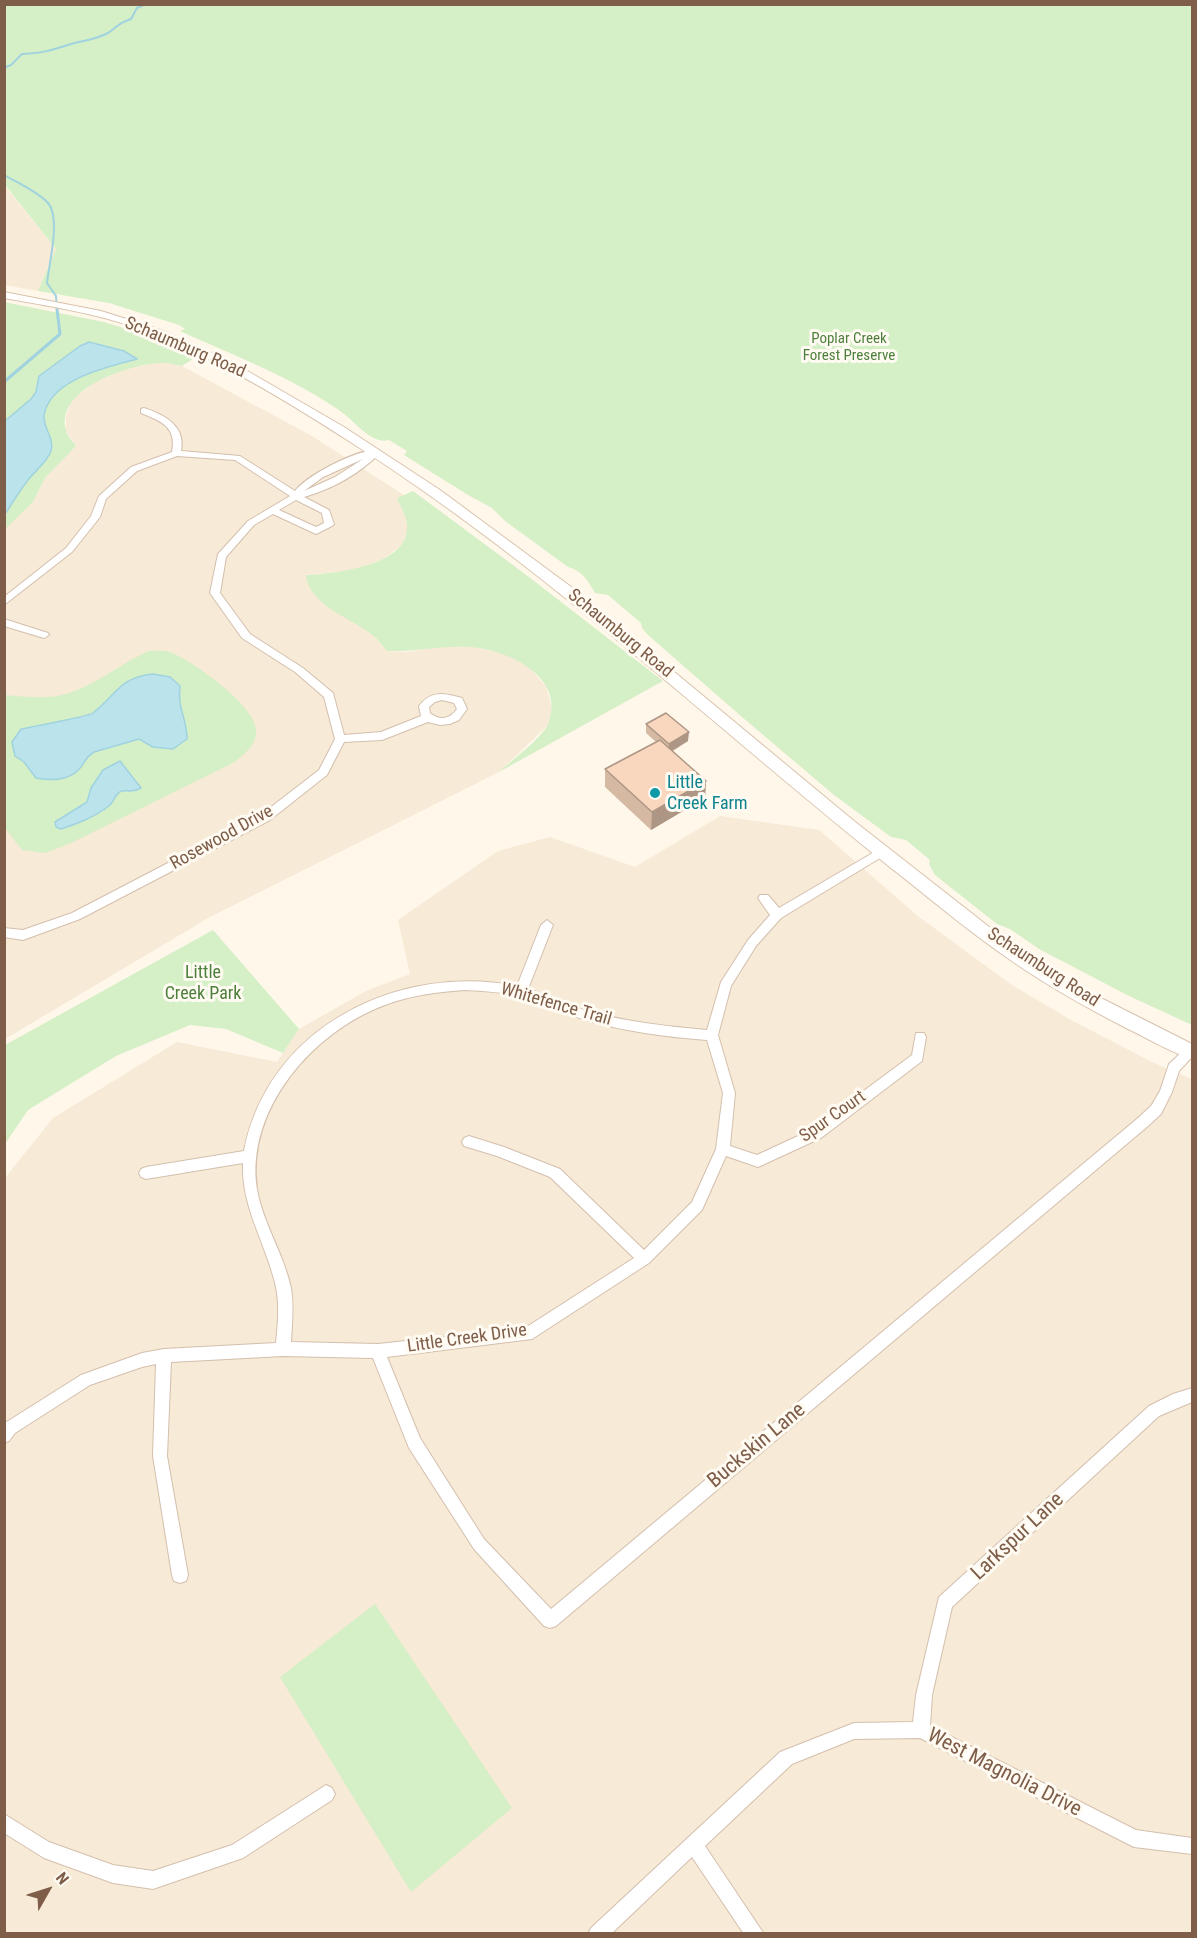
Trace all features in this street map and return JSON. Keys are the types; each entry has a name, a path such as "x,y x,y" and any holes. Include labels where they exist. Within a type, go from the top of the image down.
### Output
{"main road":[{"name":"Schaumburg Road","path":"4,295 97,312 155,331 230,364 376,452 456,505 534,564 881,852 1015,955 1120,1017 1192,1051"}],"street":[{"path":"144,411 161,417 173,427 179,442 176,453"},
{"path":"376,452 366,463 310,493 296,496 251,523 221,556 215,593 246,636 298,670 328,695 340,739 381,736 427,717"},
{"path":"4,602 69,550 95,517 102,498 134,469 176,453 237,458 296,496 326,512 329,524 316,531 274,511"},
{"path":"4,622 44,634"},
{"name":"Rosewood Drive","path":"4,932 23,935 76,916 266,817 323,772 340,739"},
{"path":"712,1035 725,985 752,943 777,915 881,852"},
{"path":"764,898 777,915"},
{"path":"521,992 547,925"},
{"name":"Whitefence Trail","path":"283,1349 285,1304 282,1281 252,1203 250,1156 255,1131 272,1090 311,1044 349,1016 388,999 444,987 467,985 521,992 615,1023 670,1032 712,1035"},
{"name":"Little Creek Drive","path":"6,1428 86,1380 122,1366 164,1356 283,1349 378,1352 527,1334 644,1259 697,1206 723,1149 729,1093 712,1035"},
{"name":"Spur Court","path":"723,1149 758,1161 816,1134 918,1056 920,1037"},
{"name":"Buckskin Lane","path":"378,1352 414,1443 479,1544 550,1620 1143,1122 1156,1110 1166,1092 1173,1068 1192,1051"},
{"path":"469,1142 555,1173 644,1259"},
{"path":"146,1173 250,1156"},
{"path":"164,1356 160,1456 180,1575"},
{"name":"Larkspur Lane","path":"921,1730 924,1695 945,1603 1154,1411 1192,1395"},
{"name":"West Magnolia Drive","path":"597,1934 786,1758 854,1731 921,1730 1134,1838 1192,1846"},
{"path":"4,1822 44,1849 113,1874 153,1880 237,1852 326,1794"},
{"path":"693,1844 755,1934"}],"shaded area":[{"path":"4,185 56,249 38,291 5,285"},
{"path":"160,362 182,366 312,436 404,495 397,498 406,517 408,531 401,546 383,559 356,570 307,575 318,599 373,635 387,651 406,652 442,646 473,647 507,654 530,668 546,687 552,709 547,726 499,772 210,917 5,1039 4,529 33,502 45,478 76,446 66,431 66,417 71,400 95,382 126,369"},
{"path":"720,816 819,830 919,917 1012,985 1071,1020 1152,1062 1192,1079 1192,1933 5,1934 5,1178 53,1118 177,1042 277,1062 299,1029 366,991 410,974 398,920 498,851 550,837 635,867"}],"green space":[{"name":"Poplar Creek Forest Preserve","path":"4,5 1192,5 1192,1025 1129,996 1039,949 1010,929 997,924 935,875 929,864 930,860 906,840 891,837 834,795 648,635 641,623 608,595 595,593 581,573 568,567 505,521 492,508 404,455 407,451 389,440 383,441 370,436 343,413 305,389 180,331 185,329 179,325 109,303 38,291 56,249 5,185"},
{"path":"4,302 104,322 153,337 196,357 182,366 162,363 113,374 82,391 66,415 66,430 76,446 45,478 33,502 5,529"},
{"path":"413,491 663,681 499,772 533,743 548,724 552,707 549,692 530,669 500,653 469,647 387,651 373,636 322,602 309,585 306,575 350,570 382,560 395,552 403,542 407,529 397,498"},
{"path":"149,651 166,651 182,658 207,674 234,696 245,708 256,729 253,744 235,762 69,844 45,853 22,850 5,828 4,695 47,697 61,695 87,686"},
{"name":"Little Creek Park","path":"213,930 299,1029 283,1053 226,1029 190,1025 116,1056 28,1110 5,1144 5,1045"},
{"path":"375,1604 512,1808 411,1892 280,1677"}],"water":[{"path":"89,342 124,351 137,359 82,377 68,384 48,403 44,416 51,451 5,514 5,421 31,399 36,392 39,376"},
{"path":"153,674 170,677 180,686 179,694 187,739 173,749 153,747 139,739 94,752 77,772 54,780 36,778 24,762 15,756 12,742 21,729 93,713 126,683"},
{"path":"120,761 141,788 120,792 110,805 87,819 61,829 56,827 55,822 87,802 91,788 103,770"}],"building":[{"path":"666,713 689,732 669,744 646,724"},
{"path":"660,740 706,781 652,812 605,769"}],"waterway":[{"path":"4,68 11,65 22,54 45,51 103,36 122,22 131,19 137,8 146,4"},
{"path":"4,175 38,195 48,203 52,210 54,230 47,283 56,296 57,310"},
{"path":"4,382 60,334 57,309"}],"place":[{"name":"Little Creek Farm","path":"655,793"}]}
